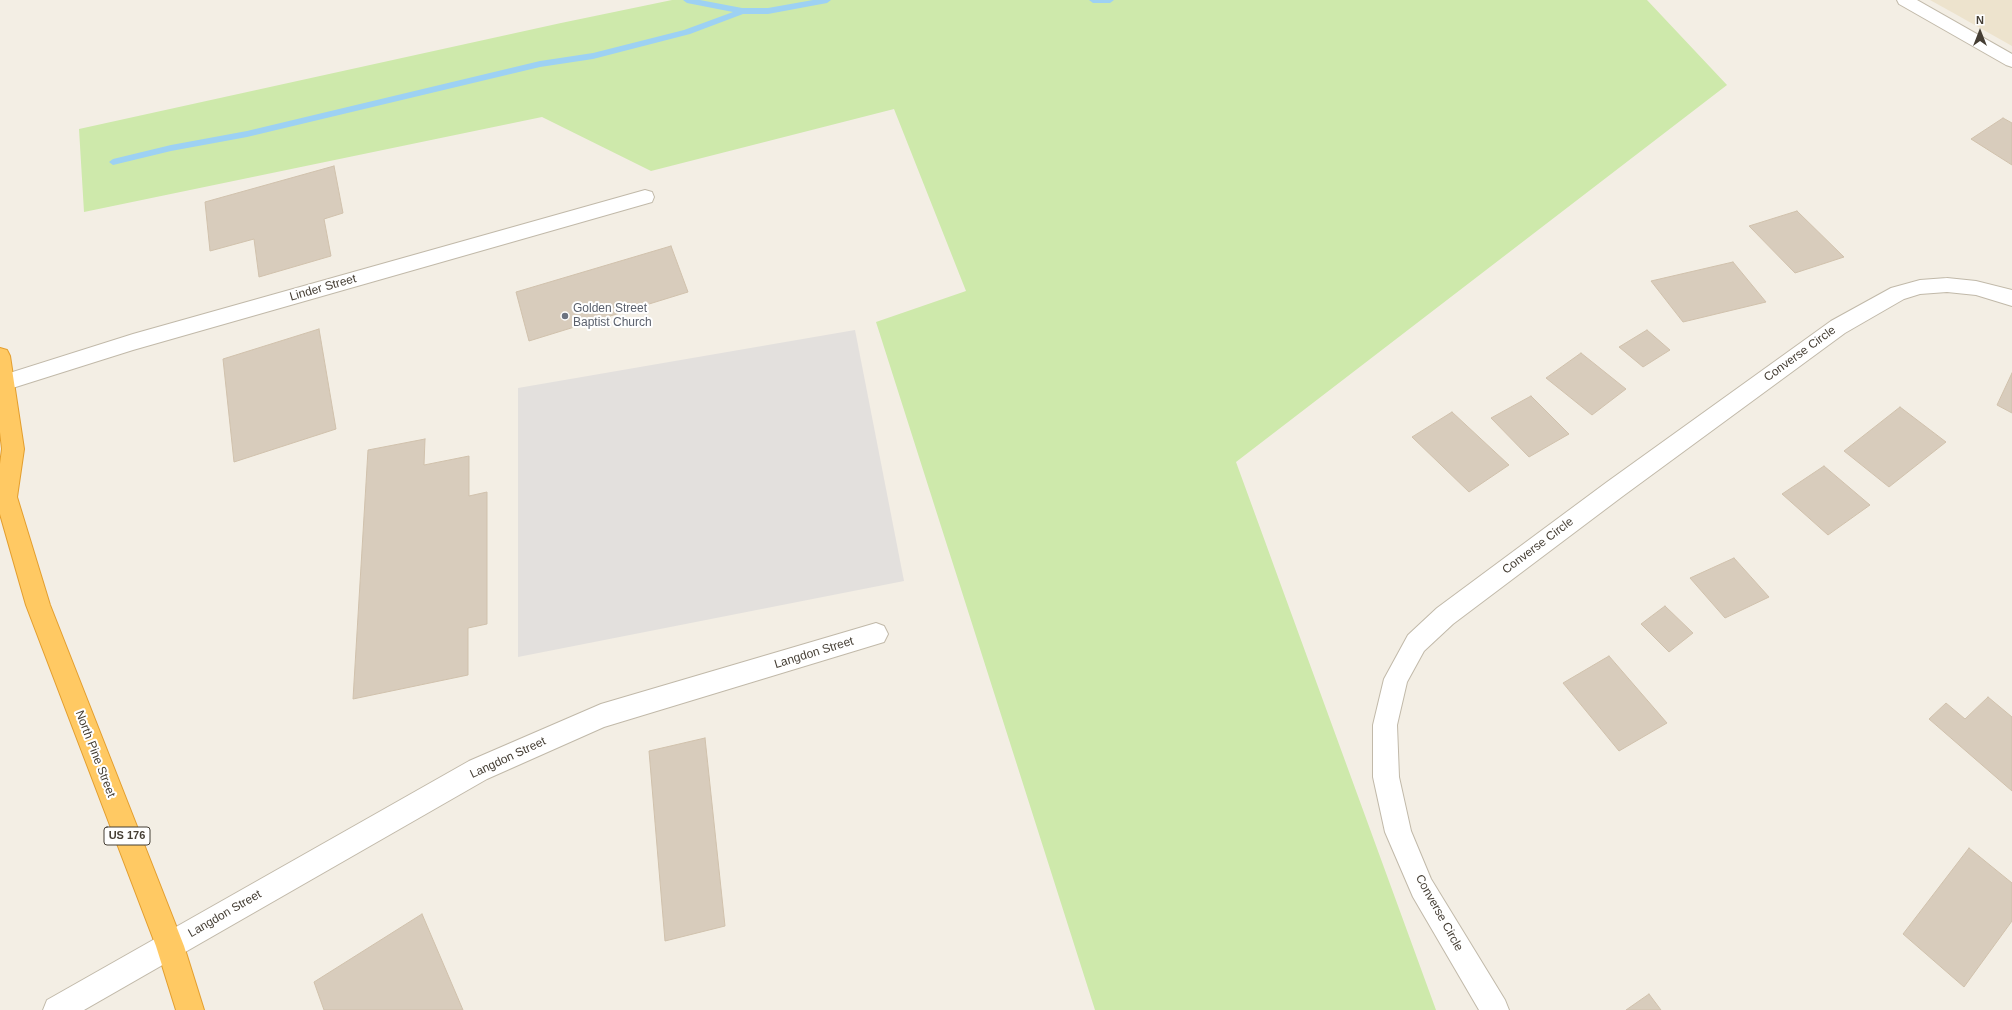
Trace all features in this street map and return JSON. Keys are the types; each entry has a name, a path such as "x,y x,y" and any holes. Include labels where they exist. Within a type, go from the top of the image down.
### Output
{"highway":[{"name":"North Pine Street","path":"0,356 2,383 13,449 3,492 38,605 170,946 190,1010"}],"street":[{"path":"1905,0 2012,61"},
{"name":"Linder Street","path":"2,383 133,342 645,197"},
{"name":"Converse Circle","path":"1495,1010 1422,888 1398,832 1386,777 1385,725 1396,679 1416,643 1445,616 1838,327 1898,292 1920,287 1948,285 1976,288 2012,298"},
{"name":"Langdon Street","path":"57,1010 478,770 601,716 876,634"}],"shaded area":[{"path":"1930,0 2012,0 2012,46 1957,15"},
{"path":"855,330 904,581 518,657 518,388"}],"green space":[{"path":"672,0 1647,0 1727,85 1236,462 1436,1010 1095,1010 876,322 966,291 894,109 651,171 542,117 84,212 79,129"}],"building":[{"path":"2003,118 2012,123 2012,165 1971,139"},
{"path":"334,166 343,213 324,219 331,256 259,277 254,239 210,251 205,202"},
{"path":"1797,211 1844,257 1795,273 1749,226"},
{"name":"Golden Street Baptist Church","path":"671,246 688,292 529,341 516,292"},
{"path":"1733,262 1766,302 1683,322 1651,281"},
{"path":"319,329 336,429 234,462 223,359"},
{"path":"1647,330 1670,350 1643,367 1619,347"},
{"path":"1581,353 1626,389 1592,415 1546,378"},
{"path":"2012,373 2012,413 1997,405"},
{"path":"1531,396 1569,434 1529,457 1491,418"},
{"path":"1900,407 1946,442 1889,487 1844,451"},
{"path":"1452,412 1509,465 1469,492 1412,437"},
{"path":"425,439 424,465 469,456 469,496 487,492 487,624 468,628 468,675 353,699 368,450"},
{"path":"1824,466 1870,505 1828,535 1782,494"},
{"path":"1734,558 1769,597 1725,618 1690,578"},
{"path":"1665,606 1693,633 1669,652 1641,624"},
{"path":"1609,656 1667,723 1619,751 1563,683"},
{"path":"1988,697 2012,717 2012,791 1929,719 1946,703 1965,719"},
{"path":"705,738 725,926 665,941 649,751"},
{"path":"1969,848 2012,883 2012,921 1964,987 1903,934"},
{"path":"422,914 463,1010 324,1010 314,982"},
{"path":"1649,994 1661,1010 1626,1010"}],"waterway":[{"path":"687,0 742,11"},
{"path":"742,11 768,11 827,0"},
{"path":"1093,0 1110,0"},
{"path":"113,162 171,148 247,134 540,64 593,56 687,32 742,11"}],"place":[{"name":"Golden Street Baptist Church","path":"565,316"}]}
